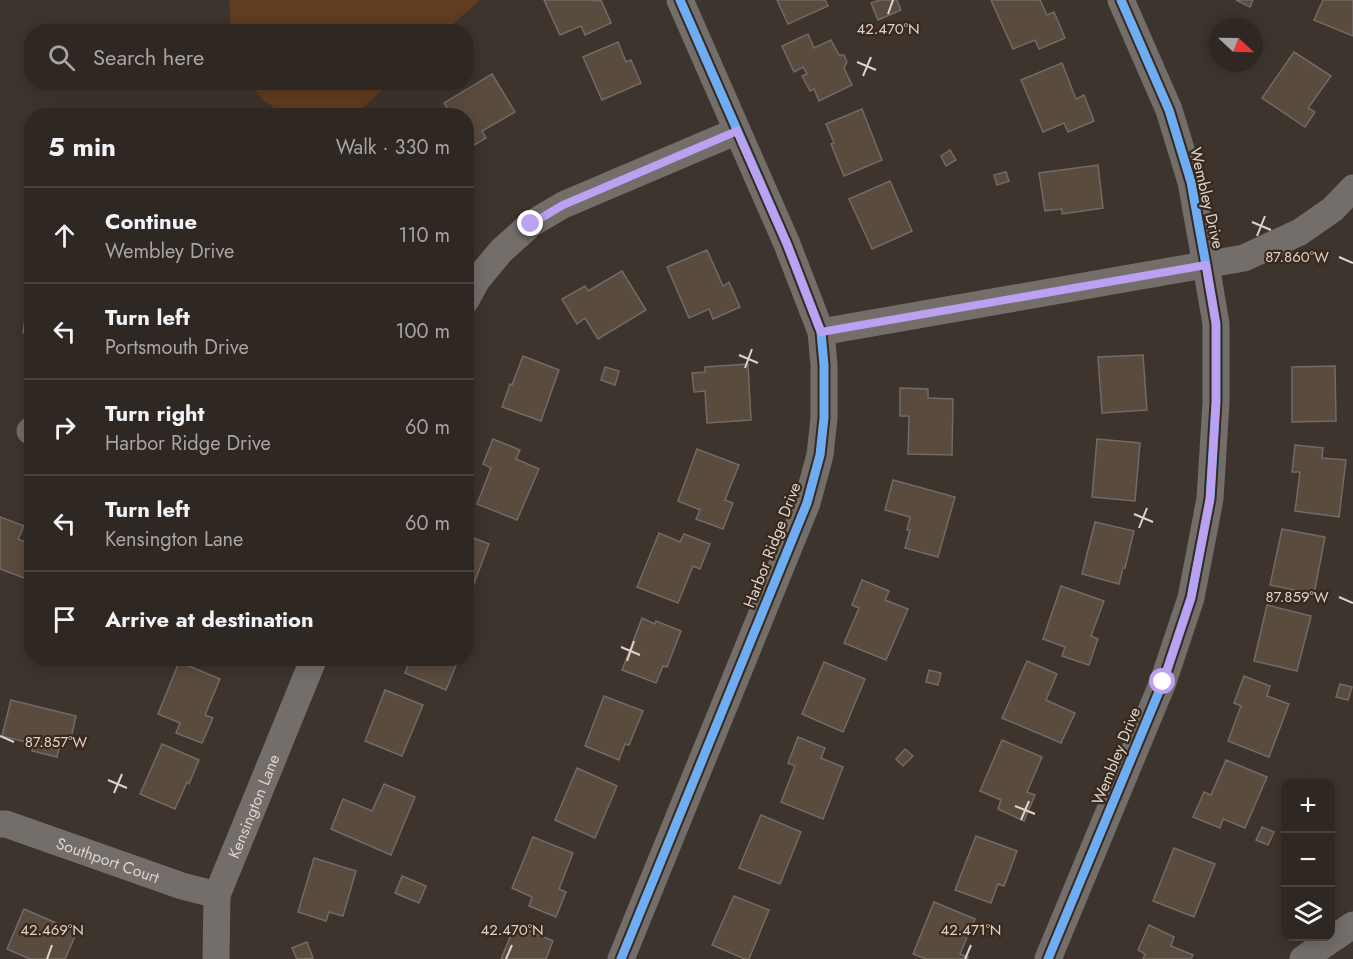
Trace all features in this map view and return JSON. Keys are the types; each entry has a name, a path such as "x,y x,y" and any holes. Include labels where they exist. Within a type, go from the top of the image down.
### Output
{"street":[{"name":"Harbor Ridge Drive","path":"621,959 807,503 819,454 824,418 824,365 821,332 787,244 680,0"},
{"name":"Wembley Drive","path":"1048,959 1163,682 1191,598 1210,499 1216,402 1216,324 1206,265 1191,182 1168,110 1121,0"},
{"path":"474,285 501,251 531,224 563,205 737,131"},
{"path":"821,332 1244,258 1300,232 1333,209 1353,188"},
{"name":"Kensington Lane","path":"216,959 217,895 312,666"},
{"name":"Southport Court","path":"0,824 6,824 182,886 217,895"},
{"path":"1303,959 1353,925"}],"shaded area":[{"path":"229,0 480,0 453,24 230,24"},
{"path":"255,90 382,90 363,108 275,108 261,98"}],"building":[{"path":"544,0 601,0 611,23 585,35 581,26 560,35"},
{"path":"777,0 825,0 828,6 788,24"},
{"path":"880,0 897,0 901,10 878,20 871,3"},
{"path":"991,0 1040,0 1047,15 1054,12 1065,38 1039,49 1035,40 1013,49"},
{"path":"1236,0 1253,0 1250,7"},
{"path":"1323,0 1353,0 1353,36 1314,20"},
{"path":"808,34 814,48 831,40 839,55 844,55 847,62 844,68 852,85 819,101 814,89 810,91 802,76 807,74 803,67 794,72 782,46"},
{"path":"618,42 626,62 631,60 641,83 602,100 583,57"},
{"path":"1294,52 1331,76 1308,108 1315,112 1305,127 1262,98"},
{"path":"1062,63 1076,99 1084,95 1094,121 1068,132 1064,123 1043,132 1021,80"},
{"path":"492,74 515,112 482,131 486,138 474,145 474,108 447,108 444,103 466,90 474,90 474,85"},
{"path":"862,109 882,160 844,176 831,144 834,143 826,124"},
{"path":"950,150 956,160 946,166 941,156"},
{"path":"1098,165 1103,208 1062,214 1062,209 1045,211 1039,173"},
{"path":"1006,172 1009,181 997,185 994,175"},
{"path":"890,181 912,231 872,249 849,199"},
{"path":"707,250 723,286 729,282 740,307 713,319 709,309 689,318 667,267"},
{"path":"622,271 646,310 598,339 585,318 577,324 562,299 585,286 588,291"},
{"path":"1143,355 1147,410 1102,413 1098,357"},
{"path":"523,356 559,370 541,421 502,407"},
{"path":"748,364 751,420 707,423 705,391 694,392 692,373 705,372 705,367"},
{"path":"1335,366 1336,421 1292,422 1292,367"},
{"path":"605,367 619,371 615,385 601,380"},
{"path":"900,388 928,389 928,398 953,399 952,455 908,454 909,416 900,416"},
{"path":"493,439 520,450 516,459 539,469 517,520 477,504 491,468 483,464"},
{"path":"1097,439 1140,443 1135,501 1092,497"},
{"path":"1295,445 1323,448 1322,458 1346,460 1339,517 1295,511 1300,472 1292,472"},
{"path":"697,449 739,465 725,500 733,503 723,529 696,519 700,510 678,501"},
{"path":"893,480 955,497 938,557 905,548 910,530 907,530 910,517 885,510"},
{"path":"0,517 24,526 18,539 24,542 24,578 0,569"},
{"path":"1095,522 1134,531 1119,584 1082,574"},
{"path":"1282,529 1325,537 1314,594 1270,585"},
{"path":"659,533 680,542 684,534 710,544 700,569 693,566 678,603 637,587"},
{"path":"474,538 489,544 474,583"},
{"path":"862,580 889,591 885,600 908,609 886,660 844,643 859,608 852,605"},
{"path":"1061,586 1104,601 1091,636 1098,639 1089,665 1062,656 1065,647 1043,639"},
{"path":"1267,605 1311,616 1297,671 1254,661"},
{"path":"642,618 681,631 667,667 663,666 656,683 622,670"},
{"path":"1027,661 1057,674 1046,700 1075,713 1061,743 1002,718"},
{"path":"824,662 865,679 843,732 802,714"},
{"path":"177,666 189,666 220,679 205,715 213,718 202,743 176,733 180,723 158,714"},
{"path":"408,666 456,666 446,690 405,673"},
{"path":"929,670 941,673 938,685 926,682"},
{"path":"1244,676 1270,686 1267,696 1289,704 1269,757 1228,741 1241,706 1234,703"},
{"path":"1340,684 1352,687 1348,700 1336,697"},
{"path":"385,690 423,705 402,756 365,741"},
{"path":"604,696 643,711 629,745 625,744 619,760 585,746"},
{"path":"11,700 76,716 71,738 62,736 57,757 32,751 34,744 2,736"},
{"path":"798,737 825,748 821,758 843,767 823,819 781,802 795,766 788,763"},
{"path":"1002,740 1042,757 1027,792 1035,795 1024,821 998,809 1001,800 980,791"},
{"path":"162,744 199,760 175,809 140,794"},
{"path":"905,749 913,756 903,766 896,759"},
{"path":"1226,760 1267,777 1245,828 1223,819 1220,828 1193,817 1204,792 1211,795"},
{"path":"577,768 617,786 595,838 555,820"},
{"path":"384,784 415,797 391,855 331,829 343,799 372,811"},
{"path":"761,815 801,832 780,884 739,868"},
{"path":"1262,827 1274,832 1268,845 1256,840"},
{"path":"976,836 1017,851 1004,886 998,884 991,903 955,890"},
{"path":"533,837 573,853 559,889 566,892 556,917 529,906 532,897 512,888"},
{"path":"1174,848 1215,864 1194,917 1153,901"},
{"path":"314,858 356,871 343,916 329,912 326,921 298,912"},
{"path":"402,876 426,886 419,903 395,893"},
{"path":"734,896 769,910 749,959 712,945"},
{"path":"934,902 975,919 960,954 968,957 967,959 926,959 913,954"},
{"path":"24,909 77,932 65,959 30,959 7,949"},
{"path":"515,925 553,941 546,959 501,959"},
{"path":"1149,925 1174,937 1171,946 1193,955 1191,959 1143,959 1145,954 1138,950"},
{"path":"307,942 313,958 297,959 292,948"}],"cycle path":[{"path":"621,959 807,503 820,455 824,418 824,365 821,332 787,244 680,0"},
{"path":"1048,959 1163,682 1191,598 1210,499 1216,402 1216,324 1206,265 1191,182 1169,110 1121,0"}],"route":[{"path":"531,224 563,205 737,131 787,244 821,332 1206,265 1216,324 1216,402 1210,499 1191,598 1163,682"}]}
